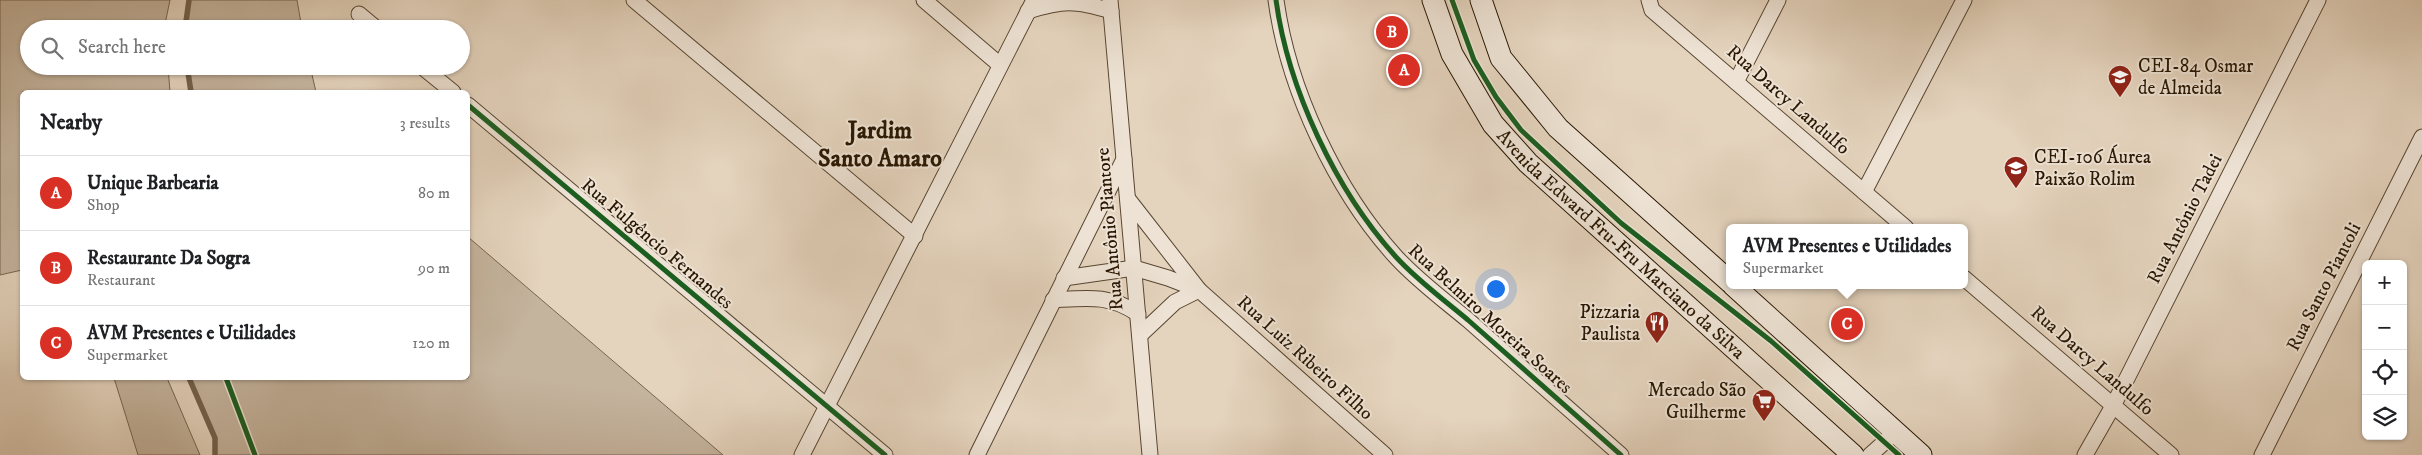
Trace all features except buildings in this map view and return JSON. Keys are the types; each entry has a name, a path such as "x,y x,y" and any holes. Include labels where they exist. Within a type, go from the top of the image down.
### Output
{"main road":[{"name":"Avenida Edward Fru-Fru Marciano da Silva","path":"1433,0 1452,54 1493,124 1528,164 1853,455"},
{"path":"1481,0 1501,58 1558,128 1726,278"},
{"path":"1737,289 1897,431 1921,455"}],"street":[{"path":"634,0 915,236"},
{"path":"924,0 1000,65"},
{"path":"802,455 1031,5 1054,0 1084,0 1111,5"},
{"name":"Rua Belmiro Moreira Soares","path":"1276,0 1280,29 1298,93 1324,149 1358,207 1397,258 1622,455"},
{"name":"Rua Darcy Landulfo","path":"1649,0 1652,10 1901,224"},
{"path":"1736,82 1778,0"},
{"path":"1864,192 1964,0"},
{"name":"Rua Antônio Tadei","path":"2085,455 2114,406 2318,0"},
{"name":"Rua Antônio Piantore","path":"1111,5 1150,455"},
{"path":"359,14 366,20"},
{"path":"432,75 451,90"},
{"name":"Rua Fulgêncio Fernandes","path":"470,107 885,455"},
{"name":"Rua Santo Piantoli","path":"2262,455 2422,137"},
{"path":"977,455 1124,159"},
{"name":"Rua Luiz Ribeiro Filho","path":"1128,198 1199,290 1385,455"},
{"path":"1064,278 1134,268"},
{"name":"Rua Luiz Ribeiro Filho","path":"1134,268 1199,290"},
{"name":"Rua Darcy Landulfo","path":"1968,281 2171,455"},
{"path":"1140,335 1175,302 1199,290"},
{"path":"1053,300 1096,297 1123,304 1138,314"},
{"path":"1870,455 1897,431"}],"shaded area":[{"path":"0,0 170,0 166,20 20,20 20,75 169,75 170,90 20,90 20,270 0,275"},
{"path":"189,0 297,0 300,20 186,20"},
{"path":"188,75 312,75 316,90 191,90"},
{"path":"470,239 723,455 215,455 215,438 188,380 470,380"},
{"path":"115,380 168,380 200,455 138,455"}],"waterway":[{"path":"186,20 189,0"},
{"path":"188,75 191,90"},
{"path":"190,380 215,438 215,455"}],"cycle path":[{"path":"1276,0 1282,34 1303,103 1335,170 1374,231 1413,274 1621,455"},
{"path":"1452,0 1474,60 1496,97 1521,130 1621,223 1771,341 1899,455"},
{"path":"470,107 885,455"},
{"path":"227,380 255,455"}],"place":[{"name":"Restaurante Da Sogra","path":"1392,32"},
{"name":"Unique Barbearia","path":"1404,70"},
{"name":"CEI-84 Osmar de Almeida","path":"2120,98"},
{"name":"CEI-106 Áurea Paixão Rolim","path":"2016,189"},
{"name":"AVM Presentes e Utilidades","path":"1847,324"},
{"name":"Pizzaria Paulista","path":"1657,344"},
{"name":"Mercado São Guilherme","path":"1764,422"}],"district":[{"name":"Jardim Santo Amaro","path":"880,145"}]}
